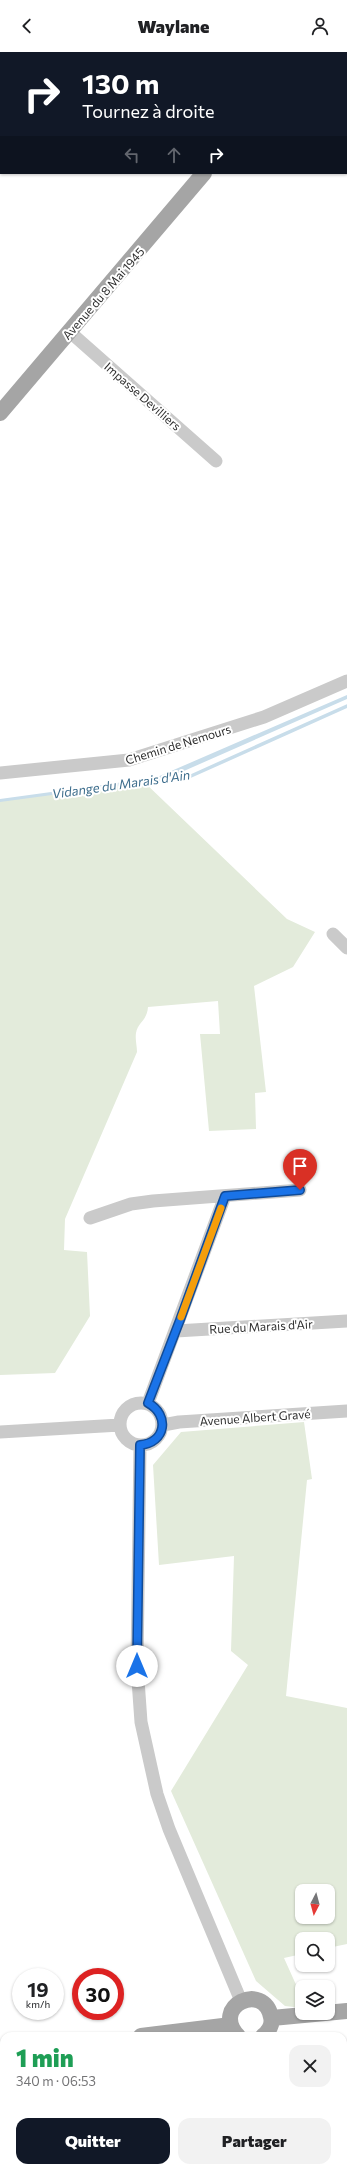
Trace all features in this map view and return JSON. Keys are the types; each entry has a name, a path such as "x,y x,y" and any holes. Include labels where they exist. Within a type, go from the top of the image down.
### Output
{"main road":[{"name":"Avenue du 8 Mai 1945","path":"0,413 203,174"},
{"path":"215,2032 234,2031 232,2011 241,2001 249,1999 257,2000 264,2004 269,2010 272,2018 270,2027 266,2032"},
{"path":"272,2018 347,2011"}],"street":[{"name":"Impasse Devilliers","path":"70,332 216,460"},
{"name":"Chemin de Nemours","path":"0,773 128,760 264,717 347,681"},
{"path":"333,934 347,948"},
{"path":"90,1218 131,1204 153,1201 300,1190"},
{"path":"148,1403 225,1196"},
{"name":"Rue du Marais d'Air","path":"176,1331 347,1321"},
{"path":"148,1403 159,1412 162,1425 158,1437 146,1444 140,1445 128,1441 121,1431 121,1418 128,1407 134,1404 148,1403"},
{"name":"Avenue Albert Gravé","path":"162,1425 179,1422 347,1411"},
{"path":"0,1432 120,1425"},
{"path":"140,1445 137,1666 141,1722 157,1794 241,2001"}],"green space":[{"path":"143,781 287,919 315,932 293,967 254,986 266,1092 255,1093 256,1129 209,1131 200,1034 220,1034 218,1001 148,1007 146,1015 136,1033 137,1052 65,1219 64,1250 87,1252 90,1316 55,1373 0,1375 0,800"},
{"path":"304,1422 312,1479 307,1480 286,1696 347,1708 347,1944 335,1947 335,1932 295,1932 295,1956 284,1958 295,1982 295,2007 285,2006 256,1981 171,1791 248,1665 231,1651 234,1556 159,1565 153,1465 181,1432"}],"water":[{"path":"347,695 347,699 159,782 155,778"},
{"path":"146,779 149,782 0,802 0,799"}],"waterway":[{"name":"Vidange du Marais d'Ain","path":"144,782 191,776 347,706"}],"slow traffic":[{"path":"181,1317 221,1208"}],"route":[{"path":"137,1666 138,1464 140,1445 153,1442 158,1437 162,1425 162,1418 159,1412 148,1403 225,1196 300,1190"}]}
